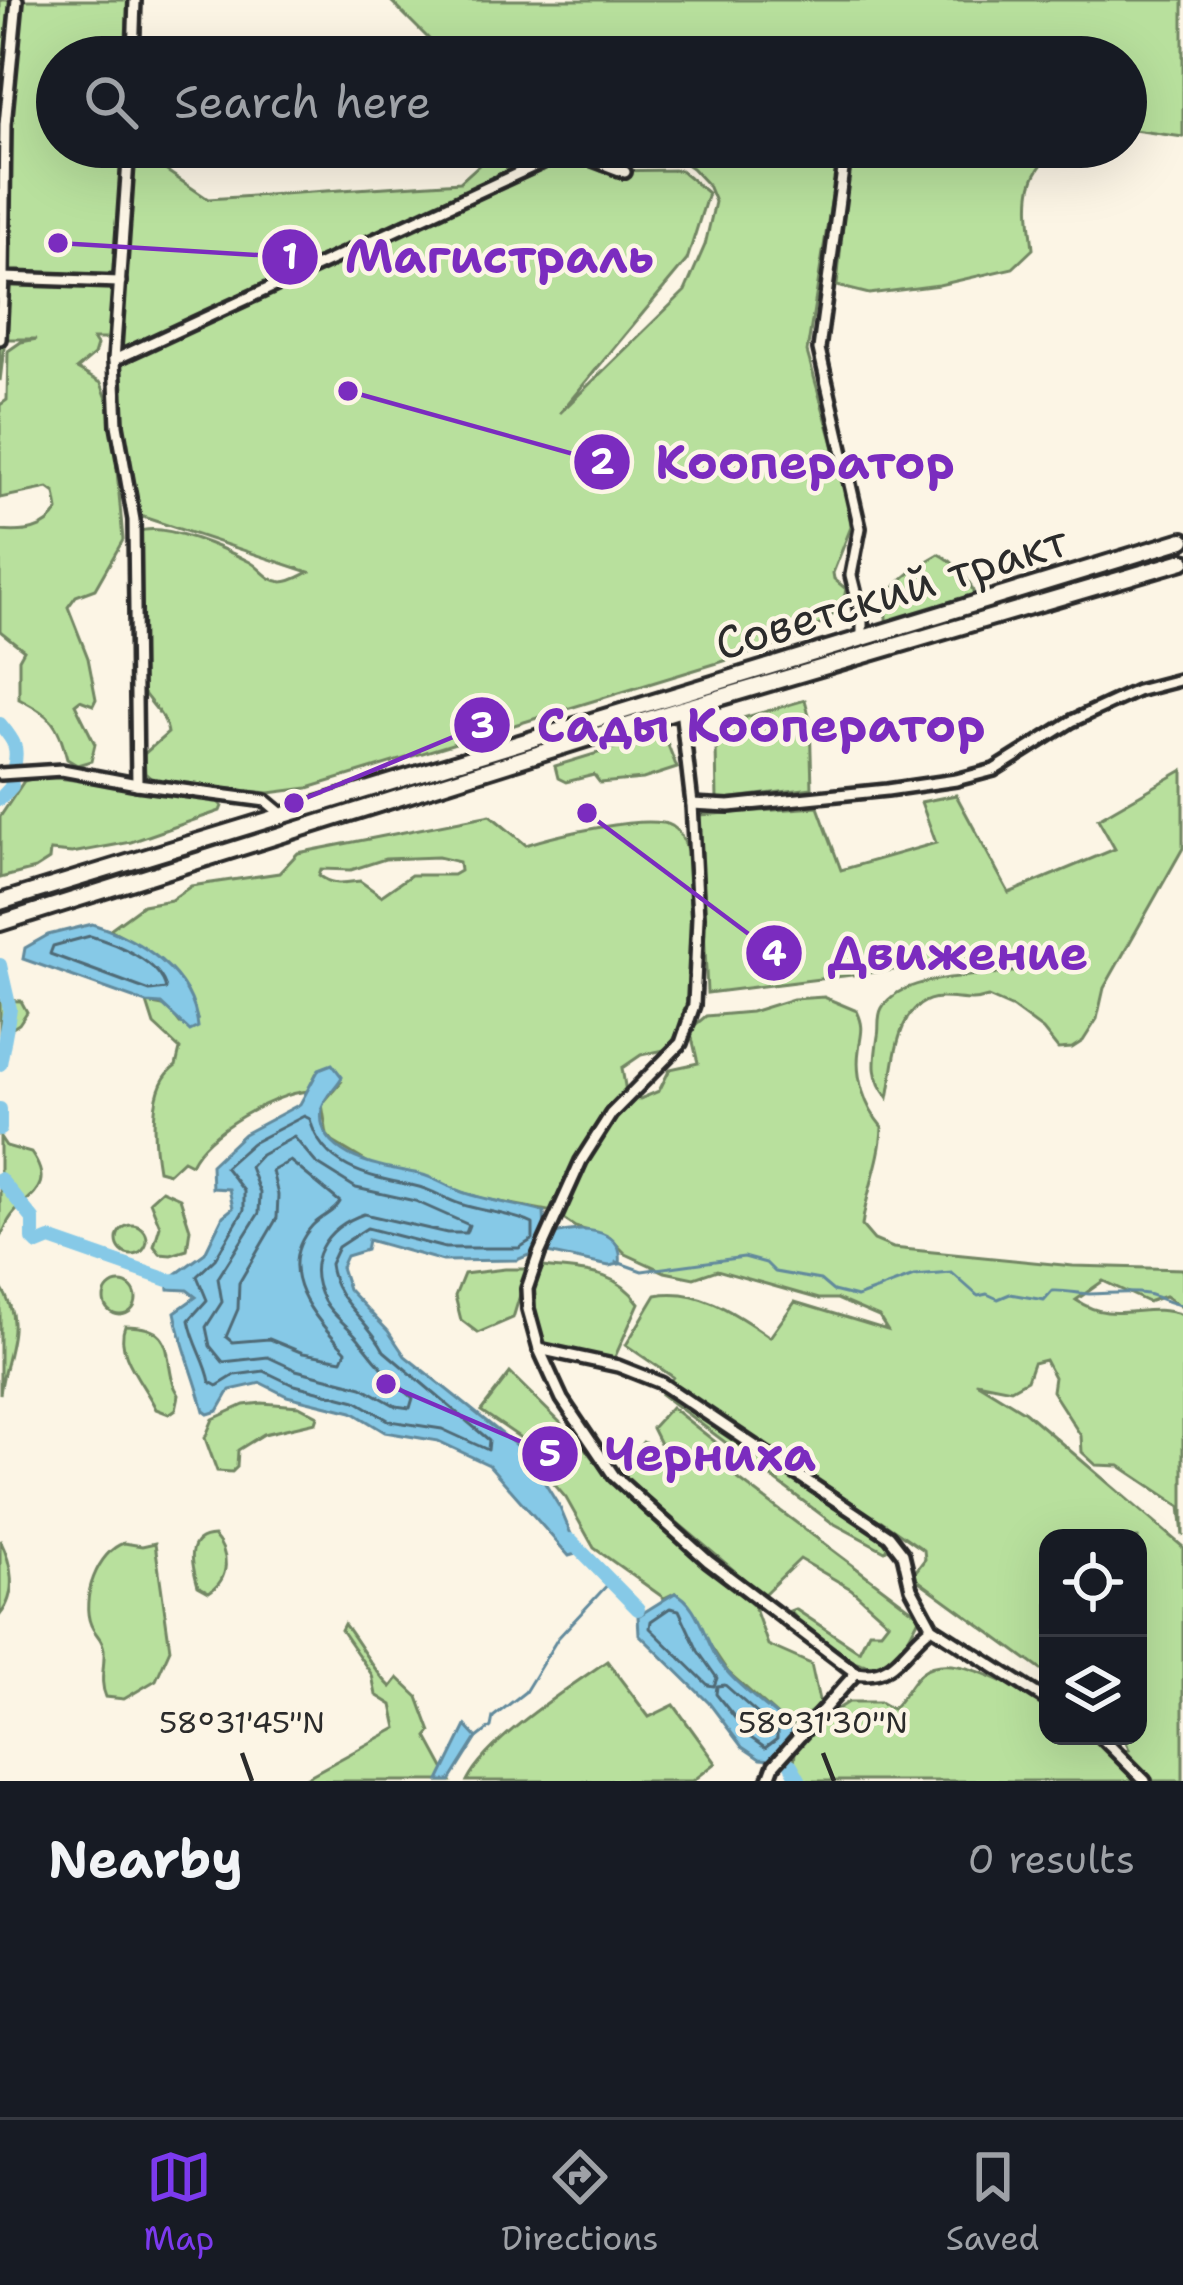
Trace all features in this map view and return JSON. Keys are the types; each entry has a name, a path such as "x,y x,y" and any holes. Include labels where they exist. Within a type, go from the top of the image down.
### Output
{"highway":[{"name":"Советский тракт","path":"0,902 1183,540"},
{"name":"Советский тракт","path":"0,923 681,709 1183,560"}],"street":[{"path":"0,339 4,125 17,0"},
{"path":"134,36 135,0"},
{"path":"128,168 114,360 117,425 134,520 137,784"},
{"path":"114,360 530,168"},
{"path":"615,168 626,172"},
{"path":"843,168 819,349 860,528 851,575 862,640"},
{"path":"3,278 120,282"},
{"path":"692,804 729,806 956,781 994,770 1072,721 1137,691 1183,679"},
{"path":"681,709 698,917 694,1005 681,1043 610,1114 581,1161 538,1254 527,1289 528,1309 562,1399 614,1476 708,1561 856,1673 889,1670 932,1627"},
{"path":"0,774 62,770 266,801 284,816"},
{"path":"539,1348 618,1366 661,1383 889,1536 903,1554 911,1588 932,1627 1039,1695"},
{"path":"768,1781 774,1765 856,1673"},
{"path":"1109,1745 1145,1781"}],"green space":[{"path":"0,0 133,0 131,36 36,36 36,168 122,168 108,339 93,339 97,345 94,355 77,369 101,383 112,412 123,540 95,589 76,596 68,607 88,658 96,699 93,705 80,700 75,704 95,744 91,761 77,765 67,759 52,722 19,699 19,659 24,650 0,631 0,531 33,530 58,510 55,493 48,488 0,498 0,405 7,400 8,351 37,339 5,339 0,381"},
{"path":"390,0 1183,0 1183,137 1147,132 1147,36 426,36"},
{"path":"134,168 162,168 208,199 460,182 476,168 680,170 708,193 687,260 560,413 685,291 705,245 715,202 708,185 692,168 837,168 807,352 848,497 851,527 833,573 846,589 844,598 826,620 793,640 308,788 269,793 154,781 145,773 144,754 168,733 135,678 138,532 162,530 194,538 250,562 277,581 309,572 137,515 120,436 118,346"},
{"path":"848,168 1039,168 1029,204 1033,249 1013,268 869,294 837,286"},
{"path":"939,554 961,572 974,596 887,625 893,591 908,574"},
{"path":"805,700 812,788 717,800 716,746 726,736 726,723"},
{"path":"647,738 666,740 677,768 643,779 600,783 594,775 566,782 558,778 555,766"},
{"path":"1183,770 1183,848 1104,988 1097,1019 1083,1041 1072,1048 1058,1049 1043,1030 988,997 926,1001 914,1009 900,1036 888,1098 876,1076 875,1062 880,1011 893,996 927,982 1024,970 989,958 707,993 699,815 818,807 841,870 936,843 921,802 956,795 1009,893 1115,849 1098,819"},
{"path":"43,776 215,799 222,806 220,811 131,842 72,853 50,851 49,860 35,869 0,878 0,817 24,781"},
{"path":"490,815 526,845 623,824 672,826 682,837 692,877 691,988 669,1049 641,1055 622,1068 627,1098 640,1099 659,1091 670,1069 698,1063 690,1029 706,1016 824,997 857,1011 861,1022 860,1081 882,1127 862,1226 874,1240 893,1248 1073,1266 1183,1269 1183,1308 1165,1296 1148,1302 1103,1281 1076,1300 1104,1312 1155,1310 1183,1315 1183,1536 1180,1506 1120,1466 1096,1465 1082,1452 1081,1436 1052,1391 1054,1377 1045,1360 1033,1363 1027,1380 1011,1389 976,1382 1025,1412 1183,1547 1183,1781 793,1781 795,1751 825,1717 849,1702 880,1702 892,1709 922,1672 935,1666 967,1668 1039,1700 1039,1745 1103,1745 1117,1751 1129,1750 1127,1745 1147,1745 1147,1529 1039,1529 1039,1668 912,1576 925,1559 924,1550 880,1520 898,1541 885,1551 831,1522 661,1394 673,1377 626,1345 656,1295 702,1299 770,1337 795,1302 887,1330 879,1317 837,1299 819,1299 717,1270 694,1278 665,1272 626,1254 609,1237 575,1227 553,1212 485,1199 377,1168 327,1135 322,1104 341,1082 316,1074 308,1091 277,1099 226,1127 191,1164 183,1160 169,1173 158,1170 157,1099 180,1049 154,1025 147,1003 168,1007 180,1023 197,1019 163,964 110,929 143,905 171,900 191,886 279,873 298,853","holes":["438,857 459,862 460,871 411,875 381,896 360,881 333,882 319,875 321,869 351,870 385,859"]},
{"path":"0,1000 21,1001 27,1012 19,1024 0,1036"},
{"path":"0,1137 6,1146 31,1153 41,1176 36,1191 0,1237"},
{"path":"162,1190 180,1198 190,1229 187,1250 171,1255 160,1254 154,1246 160,1226 150,1201"},
{"path":"132,1225 143,1229 147,1240 143,1251 132,1255 121,1251 117,1240 121,1229"},
{"path":"543,1267 608,1278 639,1303 614,1359 547,1346 535,1326 532,1308"},
{"path":"528,1269 513,1318 478,1333 461,1320 455,1296 464,1274"},
{"path":"120,1283 131,1288 136,1299 131,1310 120,1315 109,1310 104,1299 109,1288"},
{"path":"0,1286 13,1326 0,1394"},
{"path":"125,1326 156,1332 163,1340 179,1395 176,1409 169,1414 156,1409 132,1368 124,1346"},
{"path":"510,1373 579,1441 618,1490 754,1606 768,1645 811,1664 820,1705 790,1727 728,1672 675,1593 664,1598 594,1548 566,1498 542,1470 531,1445 481,1411"},
{"path":"244,1405 299,1406 318,1416 316,1422 264,1434 238,1450 232,1472 217,1471 205,1438 213,1419"},
{"path":"671,1407 723,1448 713,1460 920,1616 903,1649 879,1667 830,1648 790,1611 795,1609 859,1651 869,1631 881,1631 888,1622 851,1589 800,1559 763,1595 620,1474 643,1442 663,1450 652,1428"},
{"path":"214,1536 223,1550 225,1566 221,1580 209,1592 198,1586 192,1553 198,1541"},
{"path":"0,1540 11,1578 0,1615"},
{"path":"124,1543 155,1543 170,1649 156,1680 124,1699 106,1697 103,1646 91,1625 88,1602 99,1566"},
{"path":"344,1624 391,1687 398,1678 418,1697 431,1732 427,1737 451,1781 300,1781 397,1728 392,1705 376,1695 372,1675 341,1630"},
{"path":"607,1661 649,1717 674,1705 716,1763 693,1781 467,1781 510,1732"}],"water":[{"path":"92,924 161,960 186,990 198,1027 190,1031 161,1004 23,959 25,948 48,935"},
{"path":"332,1064 342,1077 323,1104 323,1125 340,1149 472,1195 544,1212 545,1234 550,1236 584,1230 615,1242 620,1264 609,1266 538,1251 517,1260 443,1261 368,1240 366,1250 346,1256 341,1267 348,1289 405,1356 527,1454 560,1508 579,1553 569,1556 489,1465 438,1441 385,1432 352,1412 287,1396 261,1383 230,1390 218,1411 204,1411 175,1312 196,1297 187,1290 169,1289 168,1280 205,1253 223,1216 233,1208 229,1189 212,1188 211,1165 244,1134 300,1104 319,1069"},
{"path":"675,1593 690,1605 727,1672 790,1727 792,1742 772,1760 760,1759 742,1747 709,1703 639,1634 638,1616"},
{"path":"466,1726 477,1738 450,1781 439,1781"}],"waterway":[{"path":"0,724 14,744 14,767"},
{"path":"0,799 12,786 11,780"},
{"path":"0,965 10,1009 0,1064"},
{"path":"0,1109 0,1129"},
{"path":"0,1179 33,1219 33,1239 38,1244 50,1239 168,1280 186,1281"},
{"path":"617,1262 642,1271 744,1257 766,1263 775,1272 820,1280 833,1291 857,1297 914,1276 952,1273 978,1296 998,1299 1010,1294 1044,1300 1052,1291 1133,1293 1183,1305"},
{"path":"570,1540 638,1609"},
{"path":"477,1738 491,1727 493,1717 525,1692 558,1638 610,1582"},
{"path":"791,1765 800,1781"}],"place":[{"name":"Магистраль","path":"58,243"},
{"name":"Кооператор","path":"348,391"},
{"name":"Сады Кооператор","path":"294,803"},
{"name":"Движение","path":"587,813"},
{"name":"Черниха","path":"386,1384"}]}
